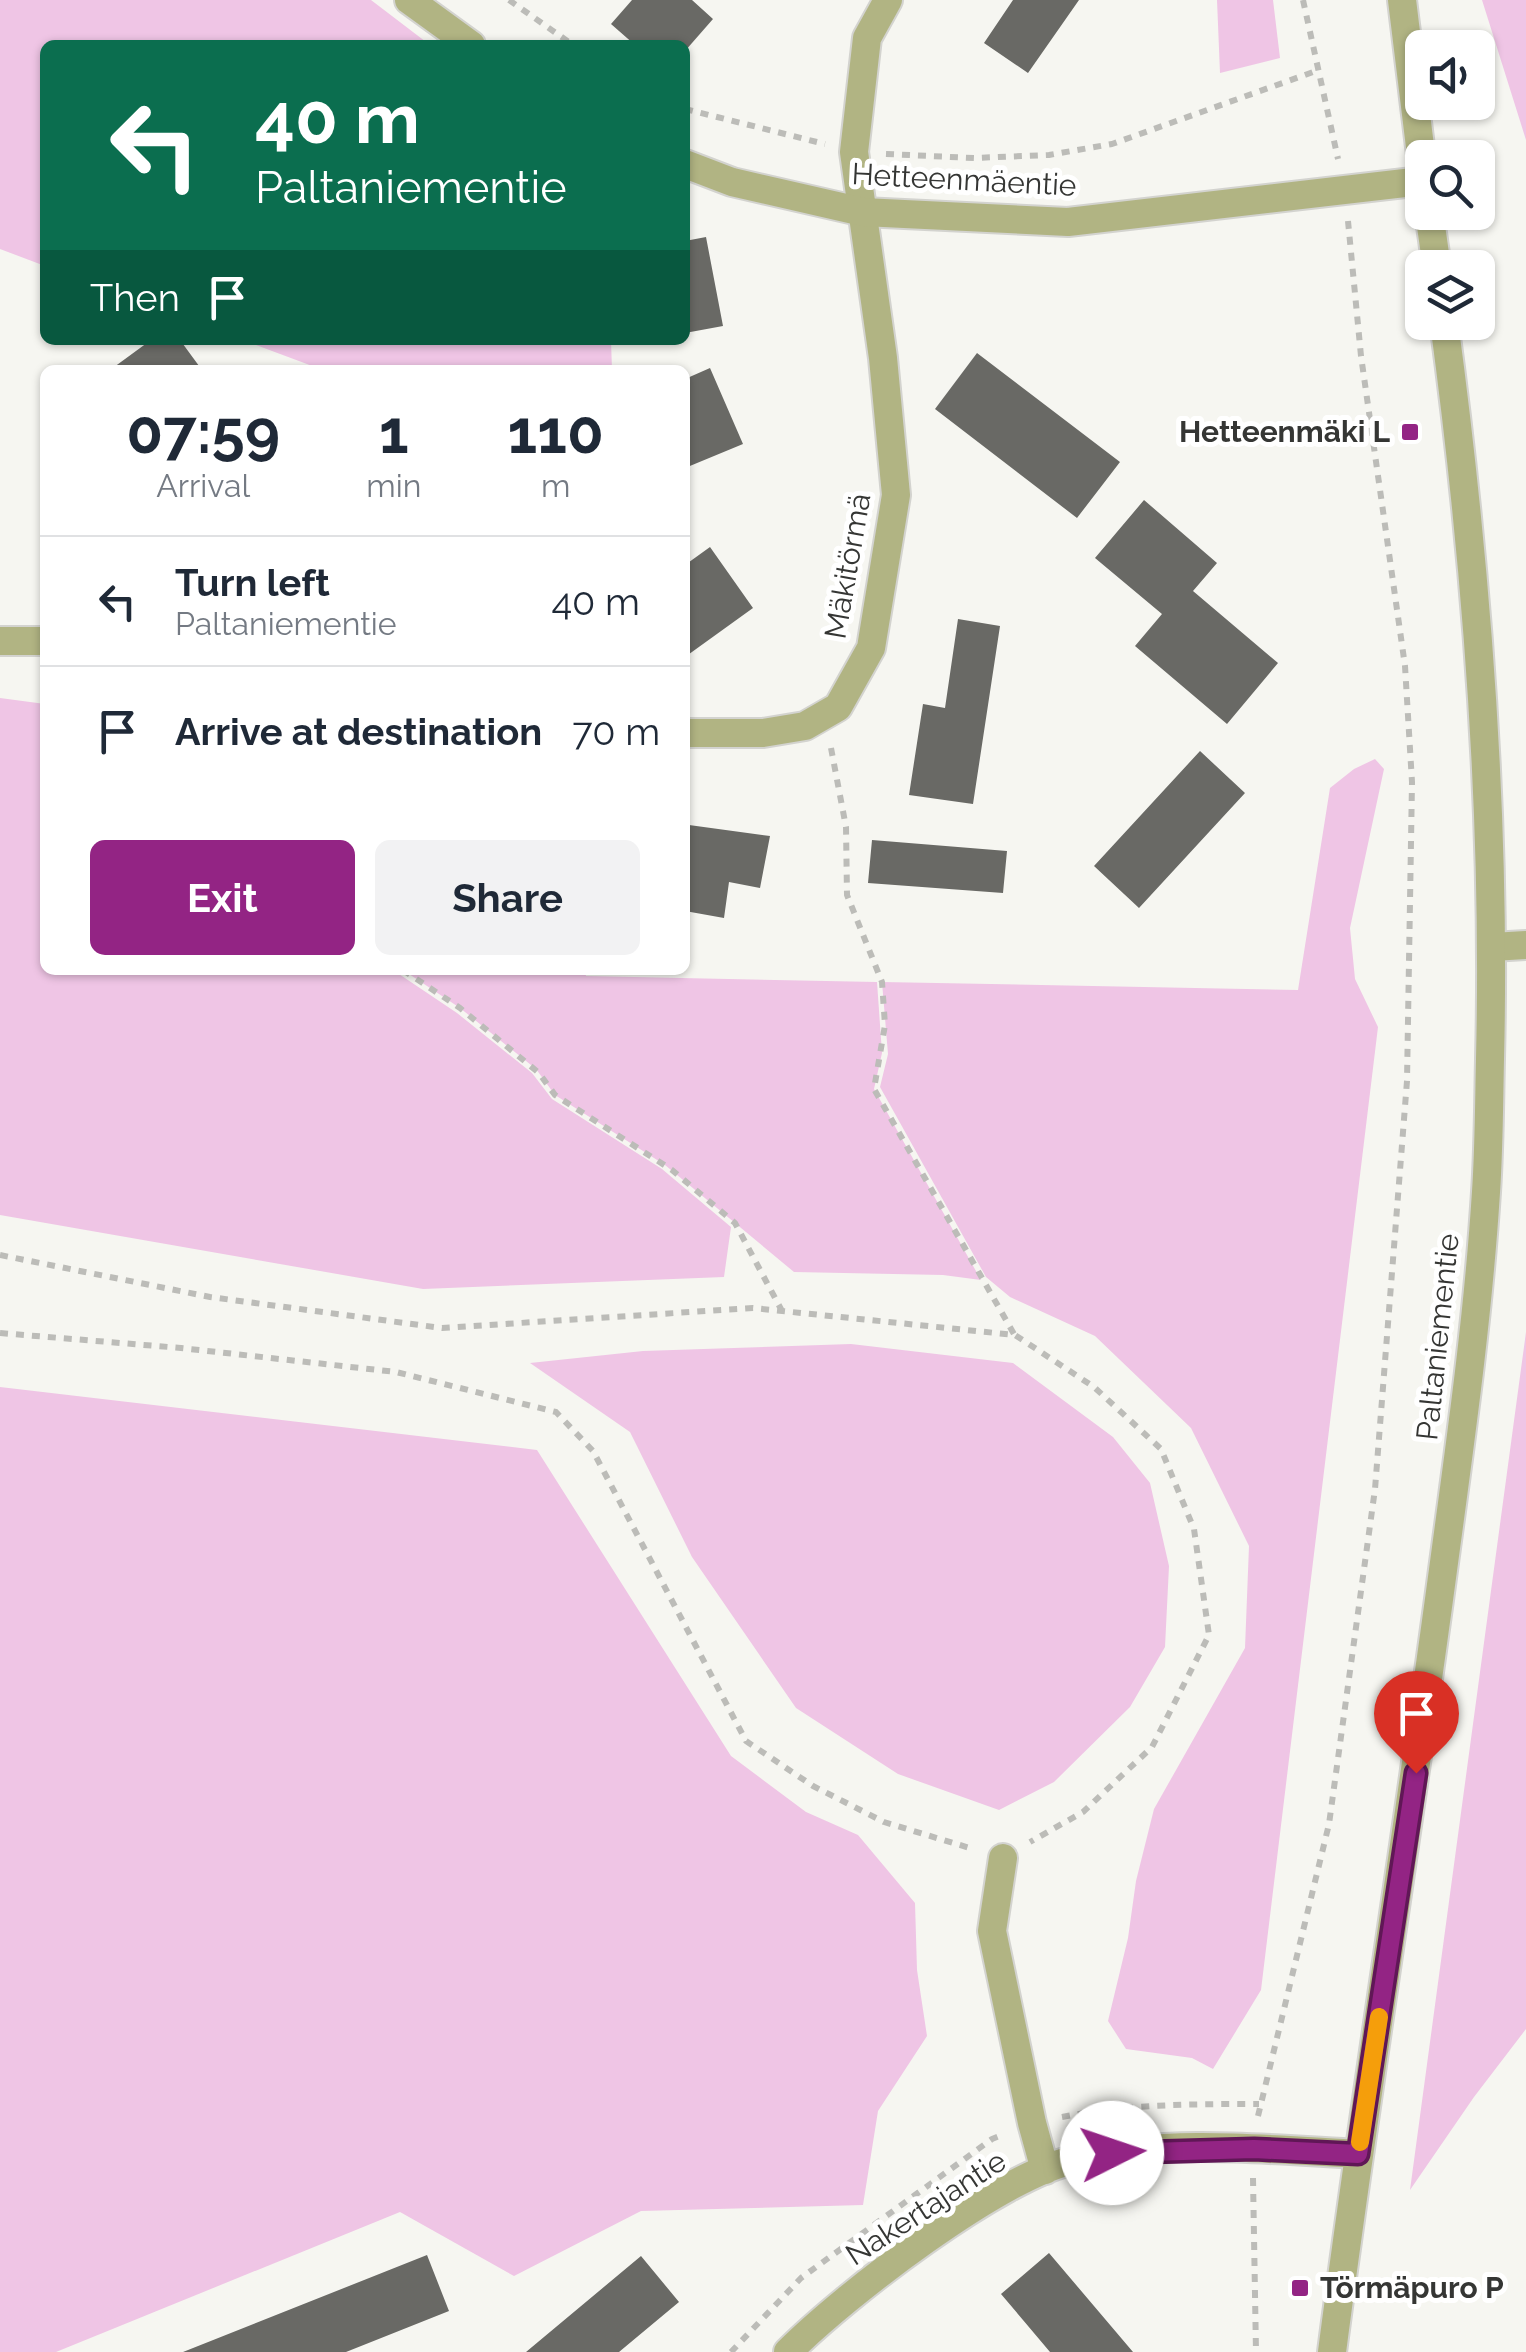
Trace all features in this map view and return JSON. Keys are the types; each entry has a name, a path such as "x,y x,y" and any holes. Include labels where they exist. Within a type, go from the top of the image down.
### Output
{"street":[{"path":"409,0 464,40"},
{"name":"Mäkitörmä","path":"690,733 763,733 805,726 838,708 871,648 896,495 883,358 854,152 867,38 888,0"},
{"path":"1402,0 1419,140"},
{"name":"Hetteenmäentie","path":"690,166 732,182 862,212 1068,222 1405,183"},
{"name":"Paltaniementie","path":"1332,2352 1466,1395 1486,1191 1492,947 1484,706 1463,463 1446,340"},
{"path":"0,641 40,642"},
{"path":"1492,947 1526,945"},
{"path":"1003,1858 992,1931 1045,2170"},
{"name":"Nakertajantie","path":"788,2352 850,2298 928,2240 1000,2193 1074,2159 1112,2153 1254,2149 1358,2154"}],"path":[{"path":"509,0 567,40"},
{"path":"1256,2352 1252,2192 1259,2104 1329,1824 1375,1490 1407,1081 1412,782 1406,666 1360,356 1345,190 1303,0"},
{"path":"690,110 854,152 1048,155 1112,144 1316,71"},
{"path":"0,1334 180,1348 396,1372 556,1412 592,1451 746,1741 813,1786 884,1822 1003,1858 1084,1812 1152,1747 1208,1635 1194,1529 1161,1450 1094,1387 1015,1335 874,1089 885,1025 882,982 847,896 846,827 831,747 805,726"},
{"path":"410,975 473,1018 539,1073 556,1095 672,1170 735,1223 782,1310"},
{"path":"0,1255 210,1298 442,1328 754,1308 1015,1335"}],"shaded area":[{"path":"0,0 371,0 423,40 40,40 40,264 0,249"},
{"path":"1217,0 1273,0 1280,58 1220,73"},
{"path":"1482,0 1526,0 1526,140 1495,41 1495,30 1491,30"},
{"path":"256,345 611,345 612,365 310,365"},
{"path":"0,698 40,703 40,975 400,975 457,1013 532,1073 552,1099 662,1169 731,1227 724,1277 423,1289 0,1215"},
{"path":"1375,759 1384,769 1350,928 1355,979 1378,1027 1261,1990 1213,2069 1192,2058 1126,2049 1108,2021 1154,1809 1245,1648 1249,1546 1191,1428 1095,1336 1010,1297 986,1277 880,1087 888,1054 882,982 1298,990 1330,788"},
{"path":"410,975 877,982 882,1053 874,1089 981,1280 943,1275 794,1272 665,1165 555,1095 536,1069 460,1008"},
{"path":"1526,1332 1526,2029 1410,2190"},
{"path":"851,1344 1013,1363 1113,1437 1150,1483 1169,1566 1165,1647 1130,1707 1054,1782 999,1810 898,1774 796,1708 692,1557 630,1432 530,1363 643,1351"},
{"path":"0,1387 537,1450 731,1756 806,1812 858,1835 915,1903 917,1970 927,2036 878,2111 863,2205 641,2211 514,2276 400,2212 56,2352 0,2352"}],"building":[{"path":"632,0 692,0 713,19 690,45 690,40 629,40 611,24"},
{"path":"1013,0 1079,0 1028,73 984,43"},
{"path":"706,237 723,326 690,332 690,240"},
{"path":"144,345 184,345 198,365 117,365"},
{"path":"977,353 1120,462 1077,518 935,409"},
{"path":"710,368 743,444 690,466 690,377"},
{"path":"1144,500 1217,563 1193,591 1278,663 1227,724 1135,646 1162,614 1095,558"},
{"path":"710,547 753,608 690,653 690,561"},
{"path":"958,619 1000,626 973,804 909,795 923,704 945,708"},
{"path":"1200,751 1245,793 1139,908 1094,866"},
{"path":"690,825 770,836 760,888 729,882 724,918 690,912"},
{"path":"872,840 1007,851 1003,893 868,883"},
{"path":"1049,2253 1133,2352 1050,2352 1001,2294"},
{"path":"427,2255 449,2311 346,2352 183,2352"},
{"path":"641,2256 679,2302 619,2352 526,2352"}],"slow traffic":[{"path":"1360,2142 1379,2017"}],"place":[{"name":"Hetteenmäki L","path":"1410,432"},
{"name":"Törmäpuro P","path":"1300,2288"}],"route":[{"path":"1112,2153 1254,2149 1358,2154 1416,1773"}]}
